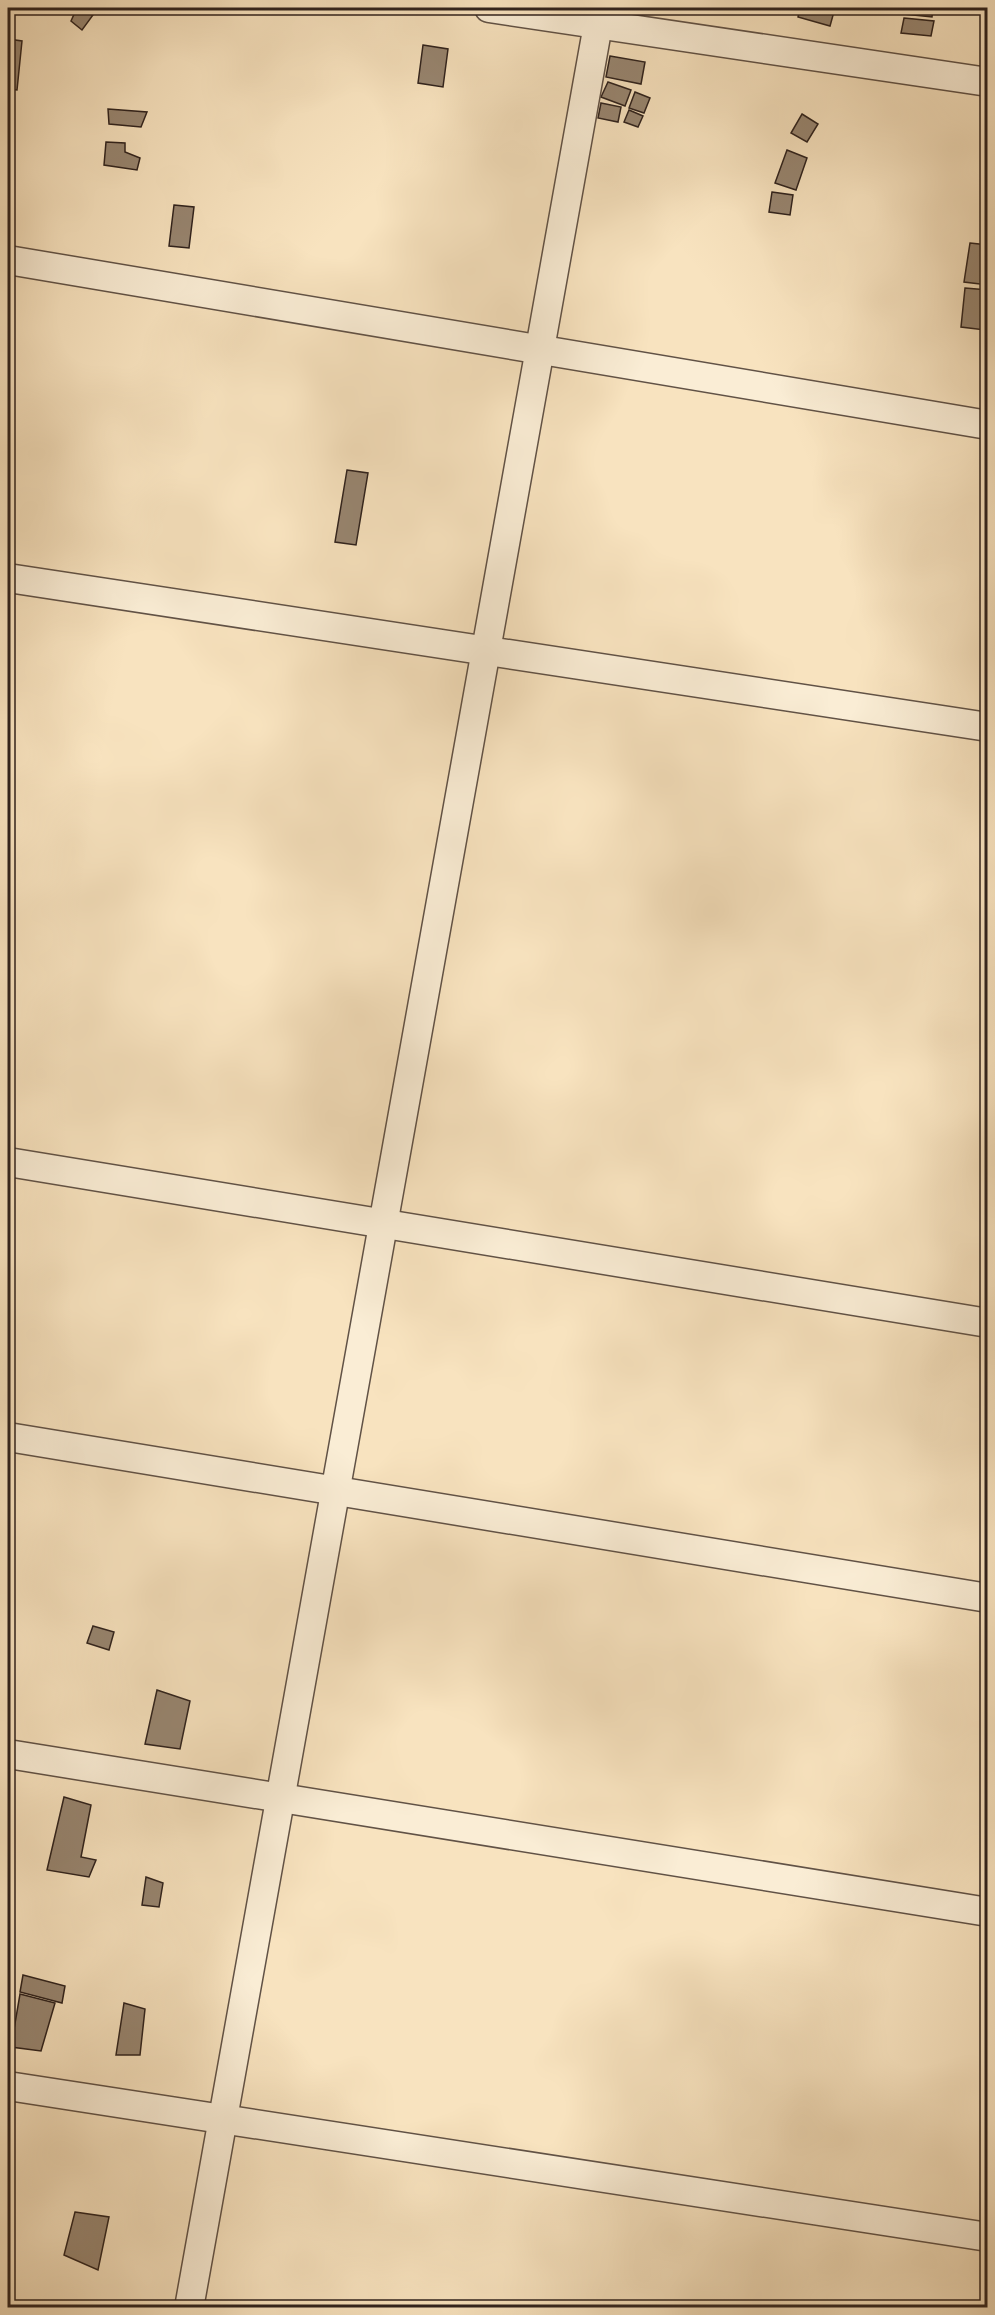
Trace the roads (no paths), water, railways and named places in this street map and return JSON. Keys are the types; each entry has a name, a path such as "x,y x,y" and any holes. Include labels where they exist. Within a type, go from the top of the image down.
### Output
{"street":[{"path":"489,8 599,16 987,82"},
{"path":"189,2307 599,16"},
{"path":"8,260 987,425"},
{"path":"8,578 987,727"},
{"path":"8,1162 987,1323"},
{"path":"8,1437 987,1598"},
{"path":"8,1754 987,1912"},
{"path":"8,2086 987,2237"}]}
